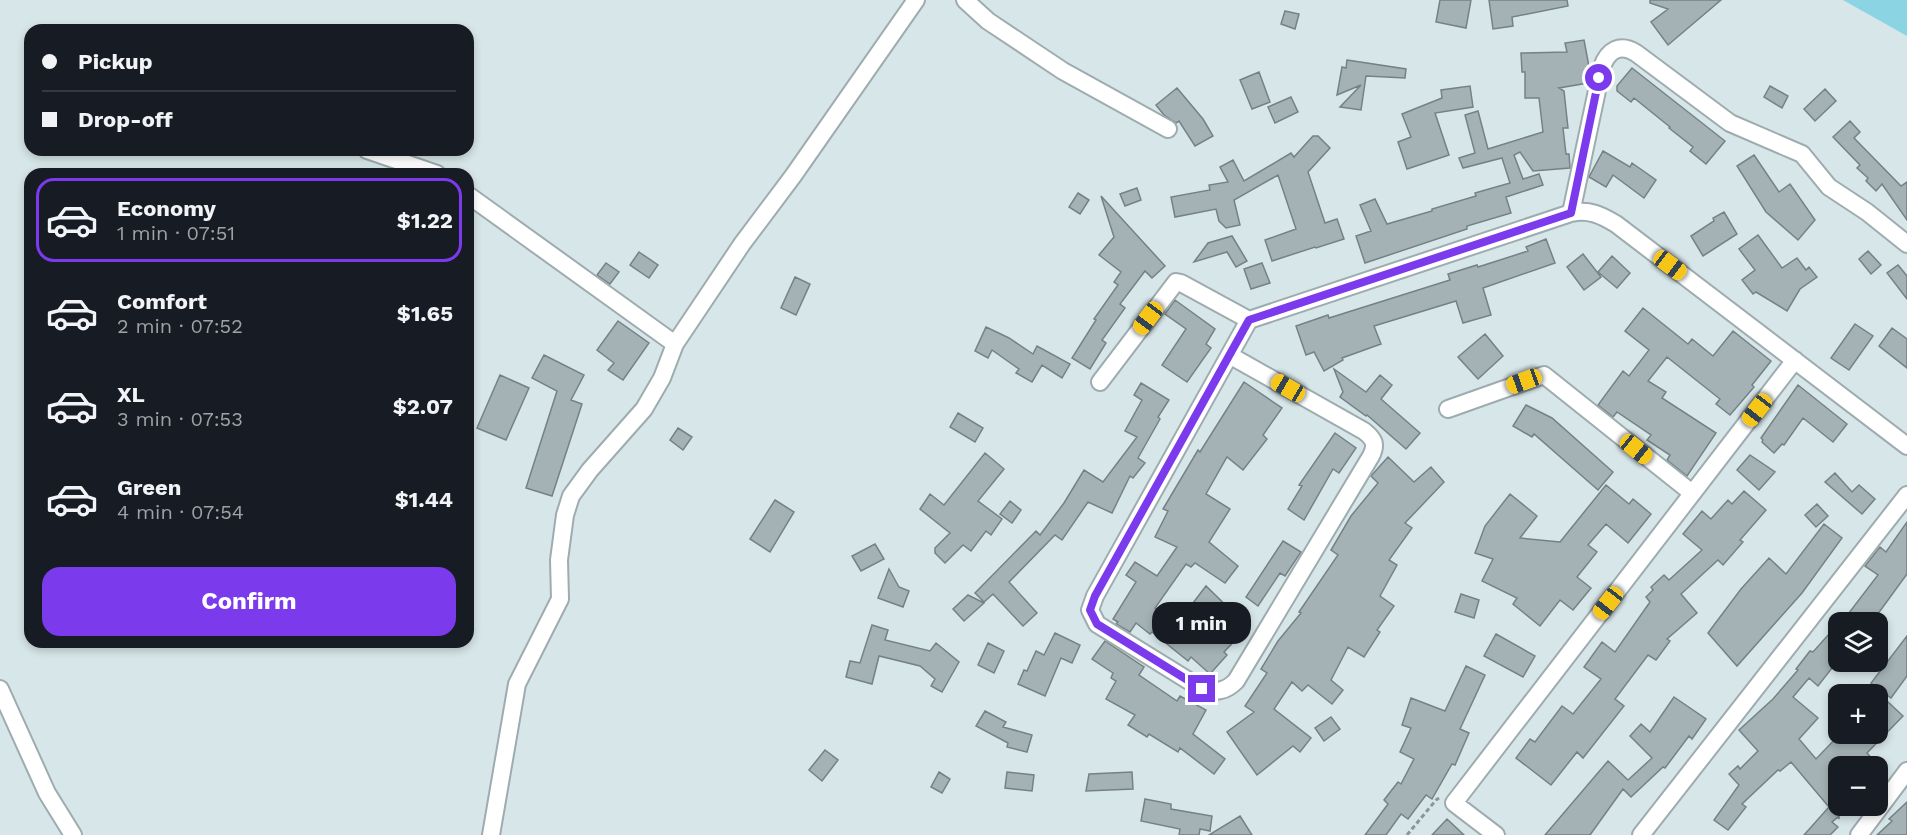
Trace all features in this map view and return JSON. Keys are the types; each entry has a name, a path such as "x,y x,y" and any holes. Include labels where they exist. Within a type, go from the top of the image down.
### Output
{"street":[{"path":"491,835 517,684 560,599 564,515 571,496 590,470 644,409 662,378 675,344 742,244 793,176 916,0"},
{"path":"965,0 988,21 1063,71 1168,129"},
{"path":"1571,213 1602,67 1609,54 1615,49 1623,48 1636,53 1730,123 1802,154 1828,187 1867,212 1907,244"},
{"path":"384,156 420,168"},
{"path":"474,199 675,344"},
{"path":"1231,356 1364,431 1372,438 1375,446 1236,681 1223,691 1214,691 1202,689 1097,624 1090,610 1095,596 1231,356 1249,320 1571,213 1582,211 1599,214 1616,224 1907,446"},
{"path":"1100,382 1176,282 1249,320"},
{"path":"1496,835 1454,803 1796,360"},
{"path":"1448,409 1544,375 1692,494"},
{"path":"1641,835 1907,495"},
{"path":"0,689 47,793 73,835"},
{"path":"1859,835 1907,771"}],"path":[{"path":"1407,835 1437,798 1454,803"}],"shaded area":[{"path":"1843,0 1907,0 1907,36"}],"building":[{"path":"1440,0 1471,0 1466,28 1436,22"},
{"path":"1489,0 1567,0 1568,6 1512,17 1513,26 1493,29"},
{"path":"1650,0 1721,0 1668,45 1651,22 1668,9 1650,3"},
{"path":"1285,11 1299,14 1295,29 1281,24"},
{"path":"1584,40 1590,72 1588,83 1559,88 1564,91 1568,128 1563,128 1570,168 1533,171 1520,152 1514,155 1523,179 1539,174 1543,185 1506,197 1511,213 1467,226 1467,229 1365,263 1356,236 1371,231 1360,205 1375,199 1387,224 1432,211 1432,209 1476,196 1475,193 1510,183 1502,158 1463,168 1459,158 1475,153 1465,115 1478,111 1488,149 1543,132 1539,98 1525,98 1525,72 1522,72 1521,53 1567,52 1565,43"},
{"path":"1347,60 1406,69 1405,78 1366,76 1361,110 1340,107 1361,85 1337,95 1342,67 1346,68"},
{"path":"1632,68 1725,141 1706,164 1690,151 1693,147 1670,127 1634,98 1631,102 1617,91 1617,86"},
{"path":"1259,72 1270,102 1252,109 1240,80"},
{"path":"1470,86 1473,107 1435,113 1449,155 1407,169 1398,142 1411,137 1402,114 1442,98 1441,90"},
{"path":"1770,86 1788,96 1782,108 1764,97"},
{"path":"1177,88 1203,119 1213,136 1195,146 1179,121 1176,123 1164,115 1156,105"},
{"path":"1825,89 1836,101 1815,121 1804,109"},
{"path":"1291,97 1298,112 1275,123 1268,107"},
{"path":"1850,121 1860,132 1854,138 1901,186 1907,182 1907,220 1882,184 1876,191 1866,181 1868,178 1857,168 1860,165 1833,137"},
{"path":"1313,136 1318,136 1330,148 1308,172 1325,223 1337,219 1344,239 1272,261 1265,240 1296,229 1278,175 1234,200 1240,225 1226,228 1219,221 1216,209 1175,217 1171,197 1210,190 1209,185 1228,182 1220,167 1233,160 1244,181 1291,153 1294,157"},
{"path":"1603,151 1630,167 1632,163 1656,180 1644,198 1613,175 1606,187 1589,177"},
{"path":"1754,155 1779,192 1790,184 1815,220 1798,240 1766,212 1737,166"},
{"path":"1137,188 1141,200 1125,206 1120,194"},
{"path":"1078,193 1089,200 1080,214 1069,207"},
{"path":"1101,196 1165,266 1152,278 1145,271 1120,304 1125,308 1102,340 1106,343 1090,369 1072,358 1096,320 1094,319 1118,285 1114,282 1121,272 1099,255 1114,237"},
{"path":"1724,212 1737,234 1703,256 1691,236"},
{"path":"1758,235 1782,268 1797,258 1806,270 1809,267 1817,277 1800,289 1787,311 1756,292 1753,294 1742,280 1755,270 1739,249"},
{"path":"1232,236 1247,261 1236,267 1227,252 1194,262 1208,243"},
{"path":"1546,239 1555,263 1483,288 1491,315 1463,323 1456,301 1374,326 1381,344 1342,358 1343,360 1324,371 1314,352 1306,355 1296,326 1450,280 1448,274 1528,251 1526,247"},
{"path":"1868,251 1881,265 1871,274 1859,259"},
{"path":"639,252 658,265 649,278 630,265"},
{"path":"1583,254 1601,277 1584,290 1567,267"},
{"path":"1612,256 1630,273 1617,288 1598,272"},
{"path":"606,263 619,272 610,284 597,275"},
{"path":"1262,263 1270,283 1251,289 1244,269"},
{"path":"1898,265 1907,276 1907,299 1887,273"},
{"path":"795,277 810,284 796,315 781,308"},
{"path":"1175,300 1215,329 1206,344 1211,348 1187,382 1162,365 1186,329 1165,314"},
{"path":"1643,308 1688,344 1692,339 1713,356 1733,331 1771,361 1752,385 1754,387 1730,415 1716,404 1720,399 1667,357 1648,381 1666,392 1662,398 1716,433 1687,476 1667,460 1670,455 1647,440 1651,435 1617,412 1613,417 1598,405 1623,371 1629,376 1649,350 1625,331"},
{"path":"618,321 649,343 623,380 608,370 614,363 597,350"},
{"path":"1855,324 1873,336 1849,370 1831,358"},
{"path":"986,327 1009,338 1033,354 1037,346 1070,364 1062,378 1042,365 1032,382 1016,373 1019,369 992,350 988,358 975,351"},
{"path":"1892,328 1907,339 1907,368 1879,346"},
{"path":"1485,334 1503,356 1478,379 1458,357"},
{"path":"544,355 584,375 571,400 582,404 552,496 526,488 557,391 532,378"},
{"path":"1334,369 1366,392 1380,375 1392,385 1381,399 1420,433 1406,449 1367,415 1340,397 1343,392"},
{"path":"500,375 529,388 506,440 477,428"},
{"path":"1244,382 1282,408 1263,435 1267,439 1243,470 1227,457 1206,494 1230,509 1209,542 1238,566 1225,583 1195,563 1191,567 1186,564 1155,608 1177,624 1206,586 1248,627 1224,652 1227,655 1210,674 1191,657 1188,661 1152,632 1150,634 1136,623 1130,632 1116,624 1118,622 1113,619 1136,582 1126,575 1135,562 1157,576 1177,547 1155,537 1168,511 1163,509 1198,450 1200,452"},
{"path":"1141,383 1169,400 1138,458 1145,463 1133,478 1130,476 1112,513 1088,502 1062,540 1055,535 1009,582 1037,613 1023,626 993,594 984,602 975,593 1036,531 1040,535 1064,503 1084,470 1103,482 1137,437 1125,431 1142,400 1134,395"},
{"path":"1798,385 1847,424 1833,442 1803,418 1784,445 1782,444 1774,453 1762,442 1761,438"},
{"path":"1526,405 1552,418 1613,472 1598,490 1534,434 1532,437 1513,426"},
{"path":"958,413 983,428 975,442 950,427"},
{"path":"678,428 692,437 683,450 670,440"},
{"path":"1335,433 1356,448 1339,473 1333,469 1304,520 1288,509 1302,486 1299,485"},
{"path":"985,453 1004,469 978,501 1002,519 991,535 986,531 971,551 963,545 945,563 935,553 935,548 950,533 920,509 930,494 944,505"},
{"path":"1750,455 1775,472 1759,490 1737,470"},
{"path":"1388,457 1414,482 1431,467 1444,482 1405,523 1412,528 1389,560 1397,565 1380,596 1394,606 1377,630 1380,632 1364,657 1348,647 1331,680 1343,690 1332,704 1308,685 1302,691 1292,682 1274,709 1311,738 1300,752 1293,746 1257,775 1227,732 1254,712 1245,706 1267,673 1261,669 1278,641 1301,613 1299,612 1338,555 1331,550 1351,516 1378,483 1371,476"},
{"path":"1835,473 1852,492 1859,485 1875,499 1862,514 1825,482"},
{"path":"1606,485 1629,504 1633,499 1651,514 1628,543 1606,524 1588,545 1597,552 1577,577 1591,588 1573,610 1560,600 1540,626 1513,604 1517,598 1482,581 1493,559 1475,553 1485,526 1510,494 1537,516 1520,538 1560,542"},
{"path":"1744,491 1766,510 1740,540 1743,542 1723,565 1718,560 1681,594 1697,613 1667,639 1670,641 1656,660 1648,655 1615,699 1624,706 1583,758 1577,752 1551,785 1516,758 1530,739 1535,742 1562,706 1573,714 1601,679 1584,667 1602,642 1615,652 1650,602 1646,597 1653,590 1651,587 1664,575 1669,580 1702,550 1683,534 1702,511 1711,519 1728,500 1732,504"},
{"path":"775,500 794,512 770,552 750,539"},
{"path":"1010,501 1021,510 1012,523 1000,514"},
{"path":"1817,504 1828,516 1816,527 1805,515"},
{"path":"1907,522 1907,574 1879,612 1850,612 1878,575 1865,566 1880,547 1886,552"},
{"path":"1824,524 1842,538 1802,593 1737,666 1708,633 1741,589 1769,558 1786,574"},
{"path":"1283,541 1301,552 1285,576 1280,573 1258,606 1246,597"},
{"path":"875,544 884,559 861,571 852,556"},
{"path":"889,569 899,587 909,591 903,607 878,598"},
{"path":"1461,594 1479,600 1474,618 1455,612"},
{"path":"968,595 984,603 964,621 953,609"},
{"path":"872,625 888,630 885,640 930,651 936,643 959,662 942,692 931,686 935,679 920,666 879,656 872,684 846,677 850,661 860,663"},
{"path":"1055,633 1080,645 1072,663 1061,658 1045,696 1018,684 1036,651 1044,655"},
{"path":"1496,634 1535,656 1523,677 1484,656"},
{"path":"1828,635 1829,672 1818,686 1809,678 1793,697 1818,718 1799,739 1816,759 1830,744 1876,744 1867,753 1870,756 1828,756 1828,806 1791,762 1780,771 1778,770 1742,804 1746,807 1728,830 1714,820 1739,785 1729,774 1738,766 1740,769 1758,751 1739,730 1773,699 1798,670 1796,669 1810,651 1813,652"},
{"path":"1907,636 1907,676 1891,698 1888,696 1888,684 1871,683 1879,672 1888,672 1888,661"},
{"path":"1105,641 1144,667 1139,675 1177,701 1180,696 1206,710 1193,734 1225,759 1214,774 1180,748 1178,752 1149,734 1147,737 1128,725 1135,715 1106,699 1116,681 1111,678 1113,673 1092,659"},
{"path":"988,643 1004,651 994,673 978,665"},
{"path":"1466,666 1485,675 1460,729 1469,733 1455,765 1452,764 1432,799 1426,795 1408,819 1401,814 1386,835 1365,835 1388,804 1384,800 1398,782 1401,784 1414,759 1400,752 1411,728 1402,725 1411,698 1445,711"},
{"path":"1674,697 1706,719 1692,739 1689,736 1665,768 1663,767 1631,797 1623,789 1590,835 1545,835 1608,761 1628,780 1652,758 1630,736 1641,724 1650,732"},
{"path":"1888,702 1903,716 1888,731"},
{"path":"985,711 1006,722 1003,727 1032,735 1027,752 1007,747 1008,743 976,726"},
{"path":"1331,717 1340,729 1324,741 1315,728"},
{"path":"825,750 838,760 822,781 809,770"},
{"path":"939,772 950,779 942,793 931,787"},
{"path":"1007,772 1034,775 1032,791 1005,788"},
{"path":"1132,772 1133,789 1086,791 1089,774"},
{"path":"1145,799 1171,804 1171,809 1212,816 1210,831 1200,829 1199,835 1179,835 1180,829 1141,821"},
{"path":"1907,802 1907,835 1877,835 1892,821 1889,819"},
{"path":"1828,808 1828,816 1839,816 1839,819 1838,817 1832,822 1838,827 1830,835 1804,835"},
{"path":"1240,816 1252,835 1209,835"},
{"path":"1447,819 1464,835 1432,835"}],"route":[{"path":"1202,689 1097,624 1090,610 1091,603 1231,356 1249,320 1571,213 1599,78"}]}
